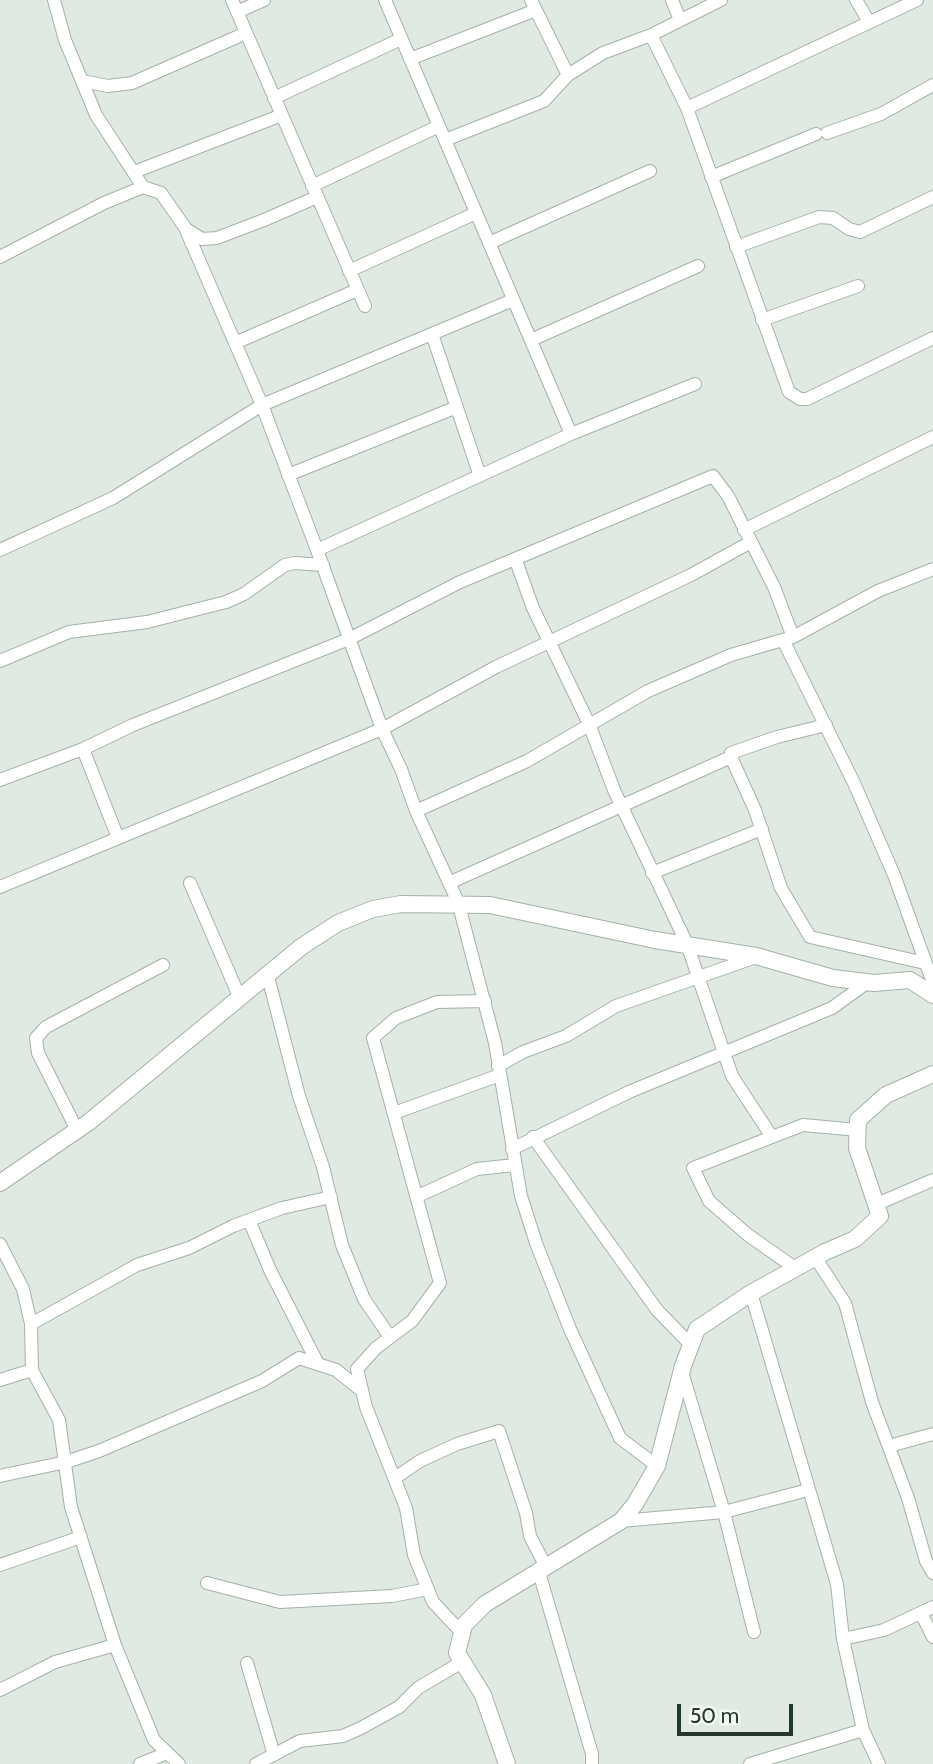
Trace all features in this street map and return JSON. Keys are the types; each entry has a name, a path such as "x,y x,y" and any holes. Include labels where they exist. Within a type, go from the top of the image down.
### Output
{"street":[{"path":"54,0 96,115 143,187 161,193 186,229 262,405 382,729 458,902 485,1002 515,1165 536,1243 570,1329 620,1438 657,1466"},
{"path":"264,0 234,6 365,306"},
{"path":"385,0 571,434"},
{"path":"672,0 680,20"},
{"path":"445,140 544,101 568,75 603,53 651,35 721,0"},
{"path":"856,0 869,22"},
{"path":"687,108 916,0"},
{"path":"410,59 534,5 568,75"},
{"path":"82,81 108,86 132,83 246,33"},
{"path":"651,35 687,108 789,392 800,399 807,399 933,338"},
{"path":"274,97 401,39"},
{"path":"711,177 822,133 881,114 933,85"},
{"path":"134,172 282,115"},
{"path":"186,229 202,239 217,238 439,126"},
{"path":"489,243 650,172"},
{"path":"0,257 104,203 143,187"},
{"path":"736,247 819,217 833,219 860,232 933,197"},
{"path":"349,271 476,212"},
{"path":"531,340 698,266"},
{"path":"762,320 858,286"},
{"path":"235,343 358,290"},
{"path":"0,550 113,498 262,405 513,300"},
{"path":"432,334 480,476"},
{"path":"317,550 571,434 695,384"},
{"path":"288,475 457,407"},
{"path":"0,887 382,729 496,667 691,575 747,537 933,437"},
{"path":"0,780 83,750 133,725 349,639 460,582 516,561 713,476 728,496 774,587 788,639 894,875 933,983"},
{"path":"516,561 550,642 590,724 621,804 687,944 732,1076 772,1137"},
{"path":"0,661 69,632 146,622 226,602 244,594 285,565 295,562 323,565"},
{"path":"416,811 527,761 648,691 731,656 788,639 878,591 933,569"},
{"path":"450,882 731,757 732,753 777,737 826,725"},
{"path":"83,750 118,838"},
{"path":"731,757 762,829 781,888 810,937 925,963"},
{"path":"652,873 762,829"},
{"path":"190,883 239,996"},
{"path":"0,1183 77,1130 267,973 338,923 373,909 401,904 458,902 490,905 756,956 833,978 868,982 910,980 933,995"},
{"path":"394,1113 499,1071 523,1052 566,1036 616,1006 756,956"},
{"path":"77,1130 38,1053 36,1038 46,1027 163,965"},
{"path":"267,973 299,1096 331,1196 342,1245 364,1299 390,1338"},
{"path":"512,1149 629,1092 832,1008 868,982"},
{"path":"462,1633 433,1602 414,1555 406,1508 362,1391 357,1369 412,1321 440,1283 373,1038 396,1018 437,1002 485,1002"},
{"path":"507,1764 483,1695 457,1653 464,1625 485,1604 541,1567 621,1521 635,1504 657,1466 682,1371 697,1329 751,1293 815,1257 855,1239 880,1216 857,1148 858,1120 886,1095 933,1074"},
{"path":"795,1268 748,1235 709,1201 693,1168 803,1125 858,1130"},
{"path":"533,1137 657,1310 691,1345"},
{"path":"418,1196 477,1169 515,1165"},
{"path":"877,1204 933,1180"},
{"path":"31,1324 137,1265 189,1248 282,1208 331,1196"},
{"path":"249,1220 270,1270 318,1364"},
{"path":"0,1244 23,1289 31,1324 32,1370 59,1420 71,1507 115,1645 154,1740 179,1764"},
{"path":"815,1257 845,1303 872,1402 908,1497 926,1561 933,1573"},
{"path":"751,1293 837,1584 843,1639 863,1730 879,1764"},
{"path":"0,1476 66,1462 262,1381 299,1357 336,1370 362,1391"},
{"path":"0,1380 32,1370"},
{"path":"682,1371 724,1512 754,1632"},
{"path":"396,1478 420,1461 457,1444 499,1431 526,1513 530,1536 541,1567 592,1754 592,1764"},
{"path":"889,1446 933,1434"},
{"path":"621,1521 724,1512 808,1490"},
{"path":"0,1565 81,1537"},
{"path":"207,1583 291,1602 392,1596 428,1589"},
{"path":"843,1639 884,1630 927,1611 933,1637"},
{"path":"0,1690 55,1662 115,1645"},
{"path":"256,1764 300,1741 343,1735 361,1728 399,1707 418,1688 462,1662"},
{"path":"247,1663 274,1755"},
{"path":"750,1764 863,1730"},
{"path":"141,1764 167,1753"}]}
